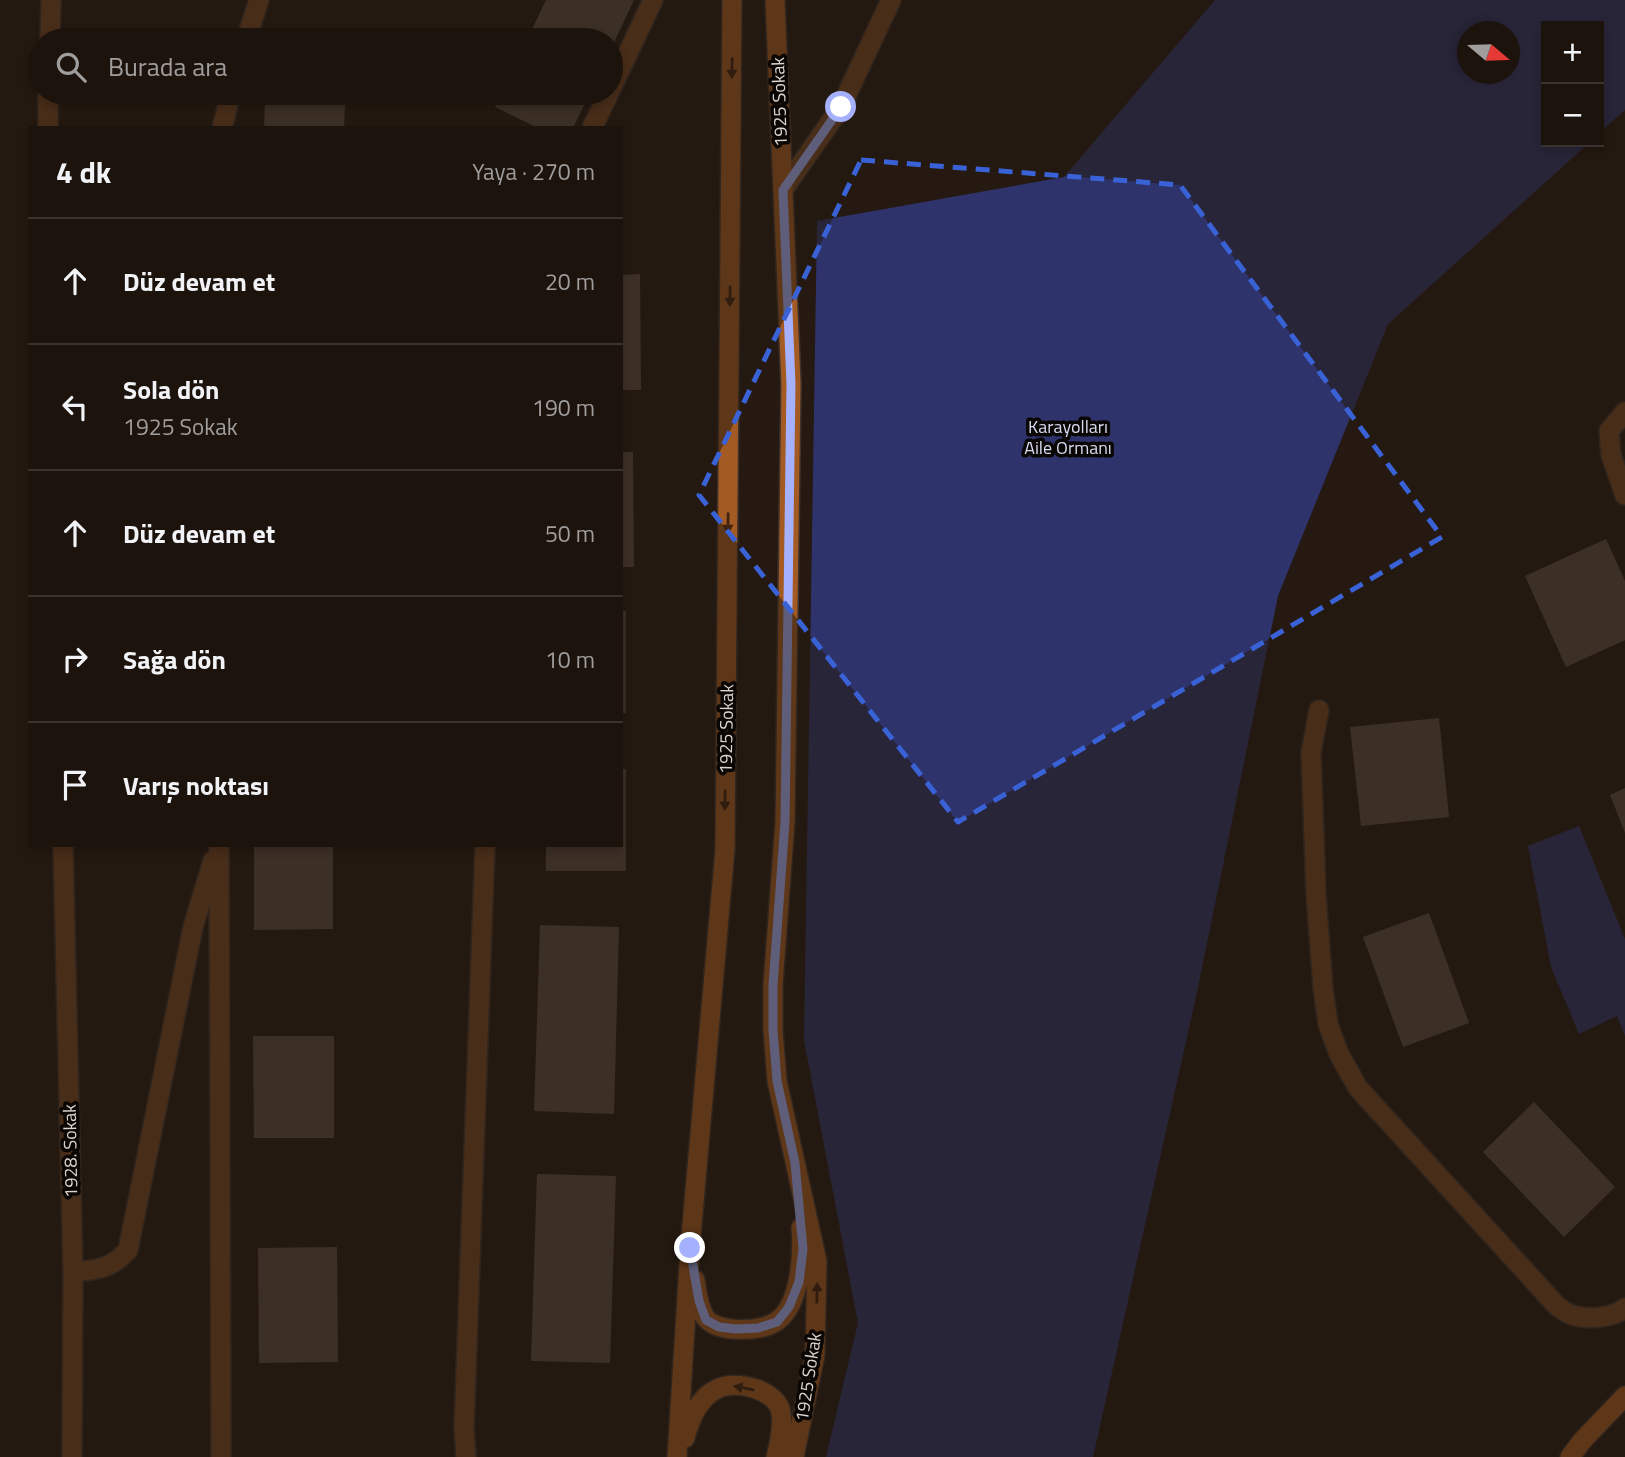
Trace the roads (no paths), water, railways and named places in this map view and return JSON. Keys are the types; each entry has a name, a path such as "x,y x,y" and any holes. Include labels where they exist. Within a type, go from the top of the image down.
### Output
{"main road":[{"name":"1925 Sokak","path":"678,1457 690,1248 725,849 732,0"},
{"name":"1925 Sokak","path":"775,0 791,384 785,822 773,985 773,1030 777,1081 817,1261 815,1355 794,1457"},
{"path":"690,1248 699,1301 706,1320 719,1327 736,1329 758,1328 777,1322 789,1307 799,1282 803,1249 795,1163"},
{"path":"678,1457 691,1417 702,1401 718,1388 734,1385 752,1388 772,1397 782,1412 776,1457"},
{"path":"1570,1457 1581,1441 1625,1396"}],"street":[{"path":"50,28 51,0"},
{"path":"250,28 258,0"},
{"path":"623,63 653,0"},
{"path":"783,190 841,107 891,0"},
{"path":"48,105 48,126"},
{"path":"223,126 229,105"},
{"path":"593,126 603,105"},
{"path":"1625,412 1609,432 1611,455 1625,495"},
{"path":"1319,710 1311,753 1316,894 1328,1024 1339,1055 1358,1088 1556,1306 1571,1315 1593,1317 1619,1312 1625,1308"},
{"name":"1928. Sokak","path":"63,847 73,1272 72,1457"},
{"path":"73,1272 97,1270 117,1263 128,1250 193,927 217,847"},
{"path":"218,847 221,1457"},
{"path":"466,1457 464,1428 485,847"}],"park label":[{"name":"Karayolları Aile Ormanı","path":"1068,436"}]}
